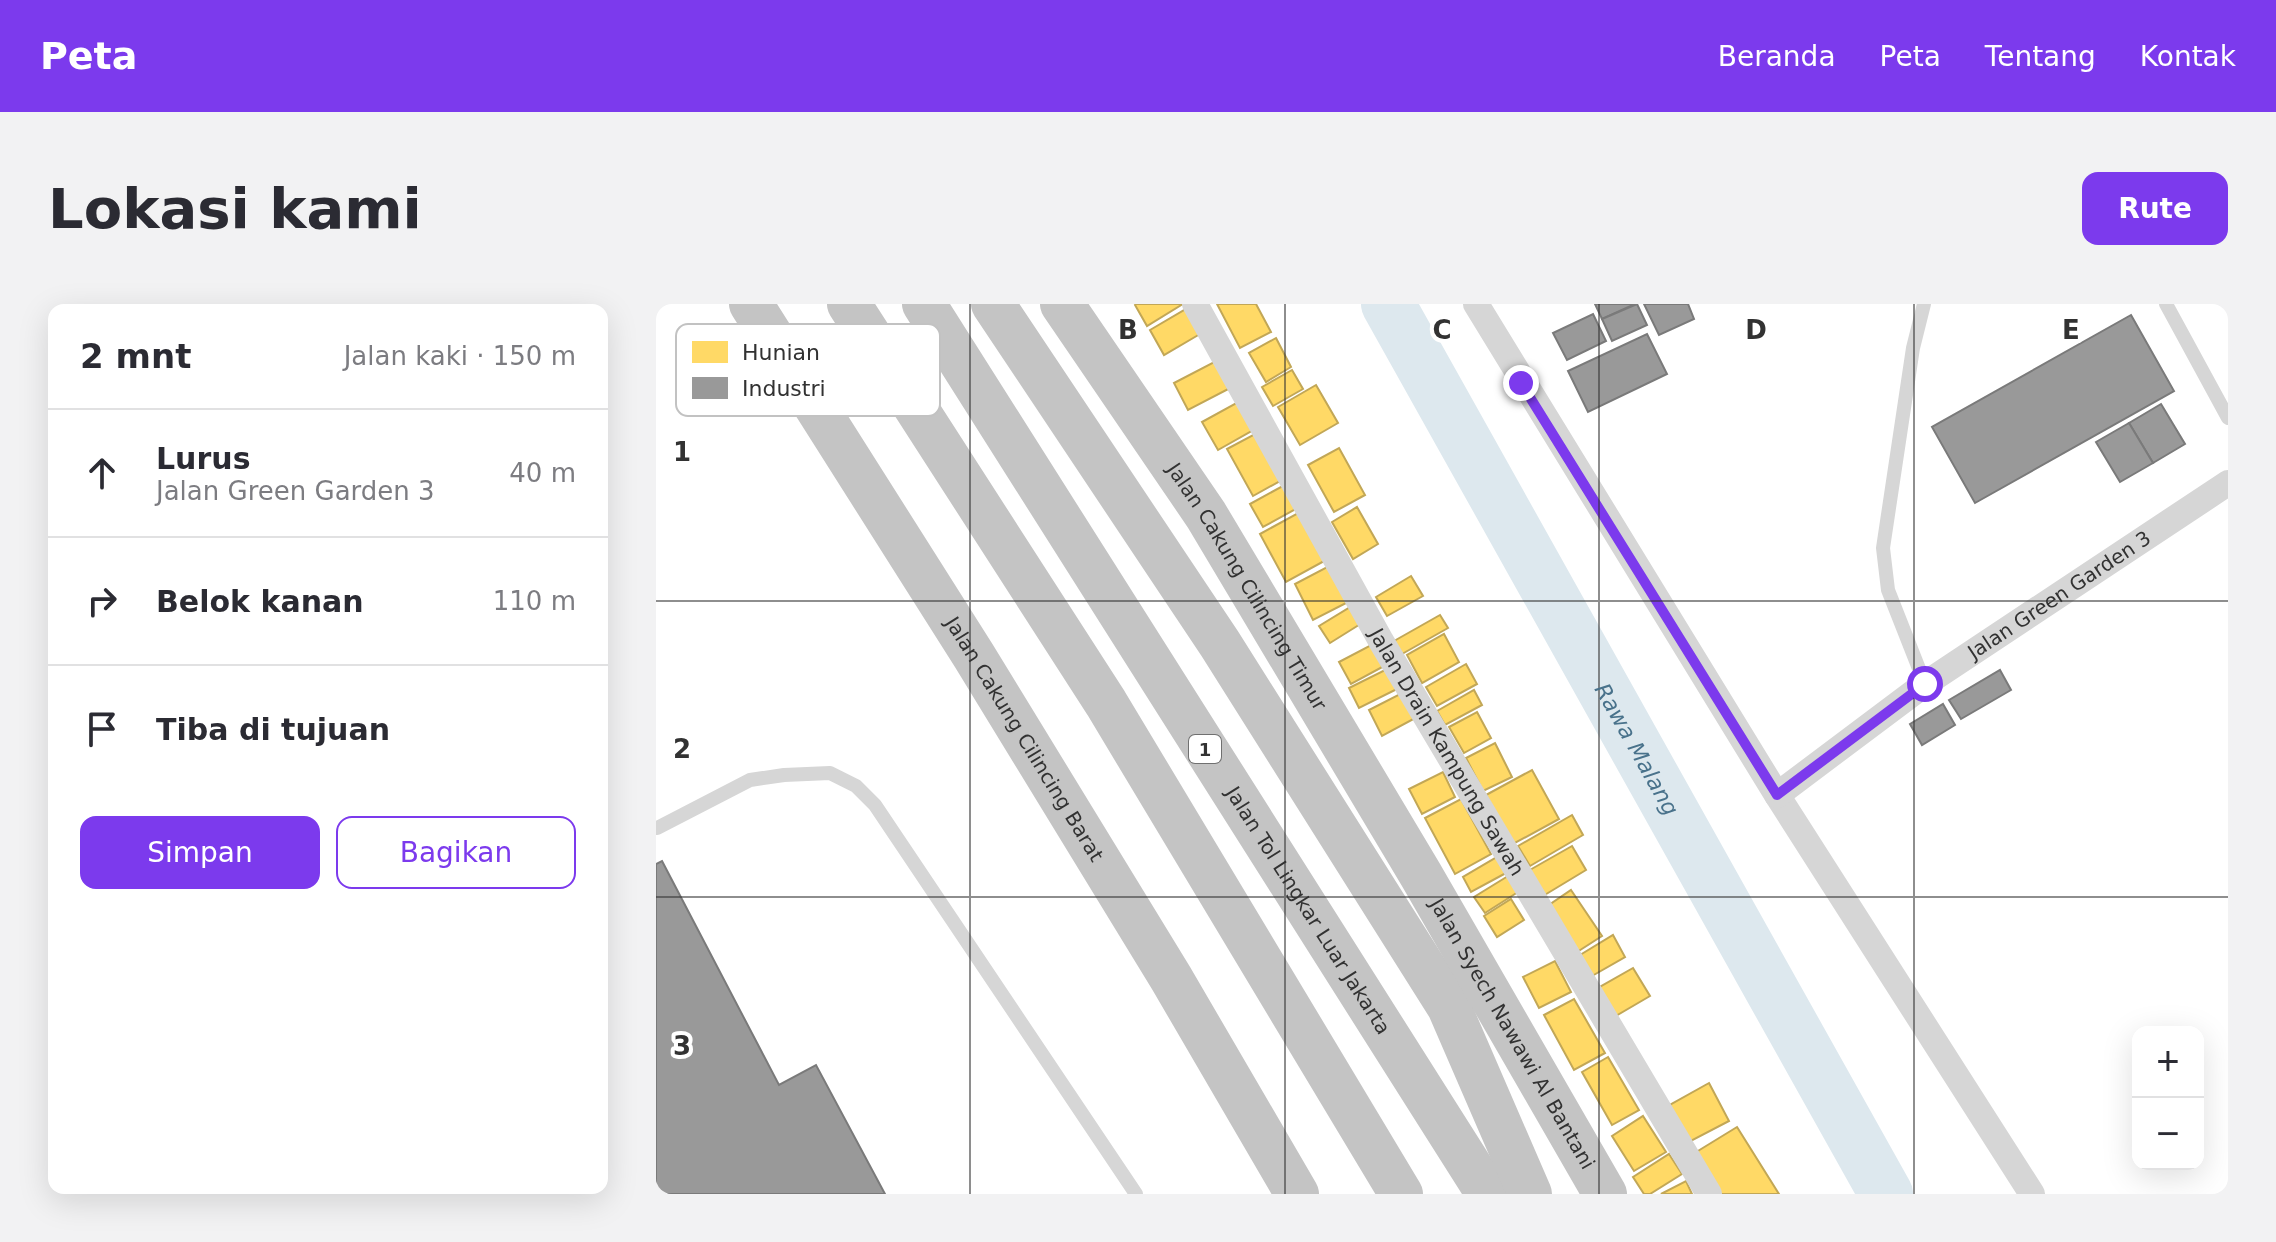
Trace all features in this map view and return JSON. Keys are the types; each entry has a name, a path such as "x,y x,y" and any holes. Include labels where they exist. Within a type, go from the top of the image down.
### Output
{"highway":[{"name":"Jalan Cakung Cilincing Barat","path":"751,304 764,324"},
{"path":"849,304 862,324"},
{"name":"Jalan Tol Lingkar Luar Jakarta","path":"924,304 937,324"},
{"path":"993,304 1220,644 1449,1007 1530,1194"},
{"name":"Jalan Cakung Cilincing Timur","path":"1062,304 1206,515 1421,875"},
{"name":"Jalan Tol Lingkar Luar Jakarta","path":"940,329 1488,1194"},
{"name":"Jalan Cakung Cilincing Barat","path":"822,416 974,656 1297,1189"},
{"path":"921,416 1106,703 1401,1194"},
{"name":"Jalan Syech Nawawi Al Bantani","path":"1421,875 1605,1194"}],"street":[{"name":"Jalan Drain Kampung Sawah","path":"1195,304 1381,641 1709,1194"},
{"path":"1476,304 1777,795 2032,1194"},
{"name":"Jalan Green Garden 3","path":"1777,795 1925,684 2228,483"}],"lane":[{"path":"2166,304 2228,418"},
{"path":"1925,684 1888,590 1883,548 1913,348 1928,306"},
{"path":"656,827 750,780 830,773 856,786 875,805 1136,1194"}],"building: Hunian":[{"path":"1136,304 1183,304 1147,326 1135,305"},
{"path":"1217,304 1256,304 1271,332 1240,348"},
{"path":"1186,309 1200,334 1164,355 1150,330"},
{"path":"1276,338 1291,367 1266,382 1249,353"},
{"path":"1220,359 1234,386 1188,410 1174,383"},
{"path":"1292,370 1303,389 1273,406 1262,387"},
{"path":"1316,385 1338,423 1300,445 1278,407"},
{"path":"1240,401 1255,429 1218,450 1202,422"},
{"path":"1255,434 1280,481 1253,496 1227,449"},
{"path":"1339,448 1365,495 1334,512 1308,465"},
{"path":"1290,482 1303,505 1263,527 1250,504"},
{"path":"1357,507 1378,544 1353,559 1332,522"},
{"path":"1300,512 1326,560 1286,582 1260,534"},
{"path":"1331,565 1350,601 1313,620 1295,584"},
{"path":"1411,576 1423,596 1387,616 1376,597"},
{"path":"1352,606 1362,623 1330,643 1319,626"},
{"path":"1440,615 1448,628 1402,654 1394,641"},
{"path":"1444,634 1459,662 1422,683 1407,655"},
{"path":"1375,643 1386,665 1351,684 1339,662"},
{"path":"1466,664 1477,684 1437,706 1426,687"},
{"path":"1387,669 1397,689 1359,708 1349,688"},
{"path":"1474,690 1482,705 1445,725 1437,711"},
{"path":"1406,691 1419,716 1382,736 1369,710"},
{"path":"1477,712 1491,738 1464,753 1449,727"},
{"path":"1495,743 1512,777 1483,791 1466,758"},
{"path":"1532,770 1559,819 1513,844 1486,795"},
{"path":"1443,772 1455,797 1422,814 1409,789"},
{"path":"1461,799 1491,854 1455,874 1425,818"},
{"path":"1572,815 1583,835 1530,866 1518,846"},
{"path":"1572,846 1586,870 1543,896 1528,871"},
{"path":"1497,857 1506,873 1471,892 1463,877"},
{"path":"1508,876 1518,892 1485,913 1474,897"},
{"path":"1571,890 1602,936 1574,954 1543,909"},
{"path":"1511,899 1524,920 1497,937 1484,916"},
{"path":"1613,935 1625,957 1592,976 1580,955"},
{"path":"1555,961 1571,992 1539,1008 1523,977"},
{"path":"1633,968 1650,996 1614,1017 1598,988"},
{"path":"1574,999 1605,1053 1574,1070 1544,1015"},
{"path":"1608,1057 1639,1110 1612,1125 1582,1072"},
{"path":"1709,1083 1729,1121 1687,1143 1668,1106"},
{"path":"1643,1116 1666,1152 1634,1171 1612,1136"},
{"path":"1737,1127 1779,1194 1718,1194 1693,1154"},
{"path":"1669,1154 1682,1174 1650,1194 1644,1194 1633,1177"},
{"path":"1686,1181 1692,1194 1661,1194"}],"building: Industri":[{"path":"1595,304 1635,304 1602,319"},
{"path":"1637,304 1647,325 1612,341 1602,319"},
{"path":"1644,304 1688,304 1694,319 1659,335"},
{"path":"1593,314 1606,341 1567,360 1553,333"},
{"path":"2131,315 2174,391 1975,503 1932,427"},
{"path":"1647,334 1667,374 1588,412 1568,371"},
{"path":"2161,404 2185,444 2153,463 2129,423"},
{"path":"2129,423 2153,463 2120,482 2096,442"},
{"path":"2000,670 2011,690 1961,719 1949,700"},
{"path":"1943,704 1955,725 1922,745 1910,724"},
{"path":"662,861 779,1085 816,1065 885,1194 656,1194 656,864"}],"waterway":[{"name":"Rawa Malang","path":"1388,304 1886,1194"}],"route":[{"path":"1521,383 1777,795 1925,684"}]}
